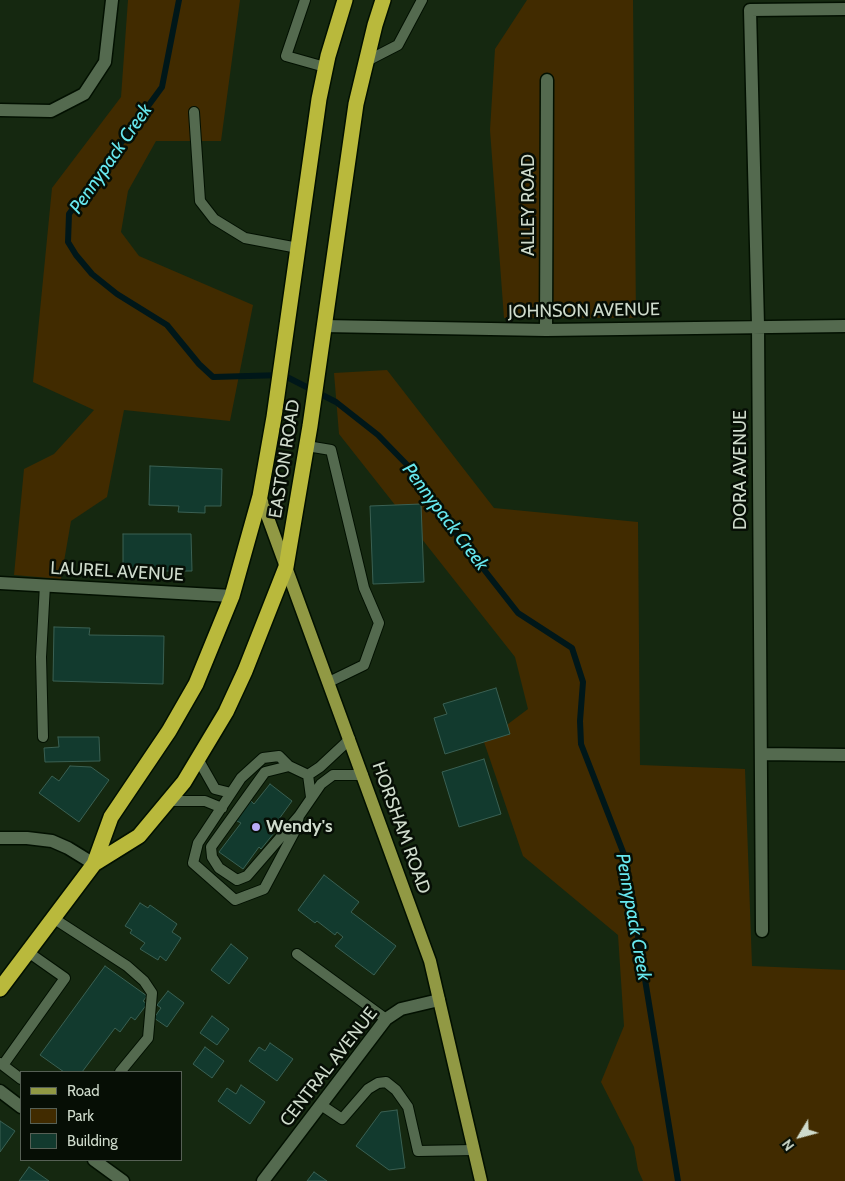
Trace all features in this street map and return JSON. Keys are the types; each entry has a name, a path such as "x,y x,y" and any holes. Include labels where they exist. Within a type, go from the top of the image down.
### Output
{"highway":[{"name":"EASTON ROAD","path":"0,989 94,864 111,817 169,731 196,684 232,596 260,496 274,417 311,150 325,67 345,0"},
{"name":"EASTON ROAD","path":"94,864 139,836 184,782 226,712 245,671 286,567 307,446 323,326 348,171 356,104 365,62 383,0"}],"main road":[{"name":"HORSHAM ROAD","path":"260,496 430,960 480,1181"}],"street":[{"path":"0,110 51,110 84,94 105,62 112,0"},
{"name":"DORA AVENUE","path":"762,931 758,325 750,10 845,9"},
{"name":"ALLEY ROAD","path":"546,330 547,80"},
{"name":"JOHNSON AVENUE","path":"323,326 546,330 758,325 845,326"},
{"name":"LAUREL AVENUE","path":"0,583 232,596"},
{"path":"761,754 845,755"},
{"path":"0,838 27,838 52,841 68,848 94,864"},
{"name":"CENTRAL AVENUE","path":"263,1181 386,1019 401,1009 440,1000"},
{"path":"0,1091 20,1105"},
{"path":"95,1161 123,1181"}],"lane":[{"path":"305,0 286,56 325,67"},
{"path":"365,62 398,45 422,0"},
{"path":"194,112 200,201 214,219 245,238 298,248"},
{"path":"307,446 331,450 364,588 378,623 364,665 329,682"},
{"path":"43,737 41,657 45,585"},
{"path":"308,774 320,767 350,739"},
{"path":"299,816 296,829 264,889 235,900 193,863 198,843 241,778 263,758 279,756 289,766 308,774"},
{"path":"198,758 215,789 231,793"},
{"path":"289,766 265,772 211,847 212,857 219,868 237,880 248,876 299,816 321,784 333,775 363,775"},
{"path":"308,774 312,797"},
{"path":"168,801 205,801 222,808"},
{"path":"53,918 127,966 144,981 152,993 148,1038 121,1071"},
{"path":"20,1078 1,1064 65,978 28,952"},
{"path":"298,954 386,1019"},
{"path":"321,1105 342,1119 368,1089 378,1083 386,1082 396,1090 408,1107 418,1151 474,1150"}],"green space":[{"path":"128,0 240,0 221,141 156,141 128,191 121,232 139,256 253,305 230,421 124,410 107,497 71,521 61,579 14,575 24,469 54,454 94,410 33,382 52,188 121,97"},
{"path":"527,0 633,0 636,318 504,318 490,130 495,49"},
{"path":"387,370 494,508 638,522 640,765 745,769 752,966 845,970 845,1181 643,1181 638,1170 634,1147 601,1082 624,1026 618,935 523,856 484,742 528,709 515,657 339,434 334,373"}],"building":[{"path":"150,466 222,469 221,506 205,506 205,513 178,512 179,506 149,505"},
{"path":"421,504 424,582 373,584 370,506"},
{"path":"123,534 191,534 192,571 123,571"},
{"path":"54,627 90,628 89,635 164,636 163,684 53,681"},
{"path":"496,688 510,734 445,754 434,718 447,714 443,704"},
{"path":"58,737 99,737 100,761 45,762 44,748 59,747"},
{"path":"484,759 501,814 459,827 442,772"},
{"path":"70,766 91,767 109,780 79,822 39,793 52,776 59,781"},
{"name":"Wendy's","path":"270,784 292,801 271,830 274,833 261,849 259,847 243,869 219,852 241,823 235,820 250,800 254,804"},
{"path":"324,875 359,902 351,912 396,946 374,975 335,946 343,937 337,932 335,935 317,921 315,923 298,910"},
{"path":"140,903 148,908 150,905 177,924 172,932 181,938 166,961 160,956 158,960 140,949 145,943 130,933 132,930 125,926"},
{"path":"231,944 248,958 229,984 211,970"},
{"path":"105,966 147,996 143,1001 147,1004 135,1020 131,1017 120,1032 115,1028 83,1071 63,1071 40,1055"},
{"path":"168,991 184,1003 167,1027 154,1018 161,1008 157,1005"},
{"path":"212,1016 229,1029 217,1045 200,1033"},
{"path":"270,1043 293,1059 277,1081 249,1061 259,1047 265,1051"},
{"path":"205,1047 224,1061 212,1078 193,1064"},
{"path":"241,1085 265,1102 250,1124 218,1101 227,1088 236,1094"},
{"path":"397,1110 405,1168 389,1170 356,1146 381,1112"},
{"path":"0,1121 15,1131 0,1152"},
{"path":"29,1167 49,1181 19,1181"},
{"path":"314,1172 327,1181 307,1181"}],"waterway":[{"name":"Pennypack Creek","path":"179,0 162,87 69,214 68,242 92,274 117,294 167,325 199,364 213,377 283,375 336,402 378,435 417,475 453,530 518,613 572,648 583,682 580,721 581,744 625,857 678,1181"}],"place":[{"name":"Wendy's","path":"256,827"}]}
